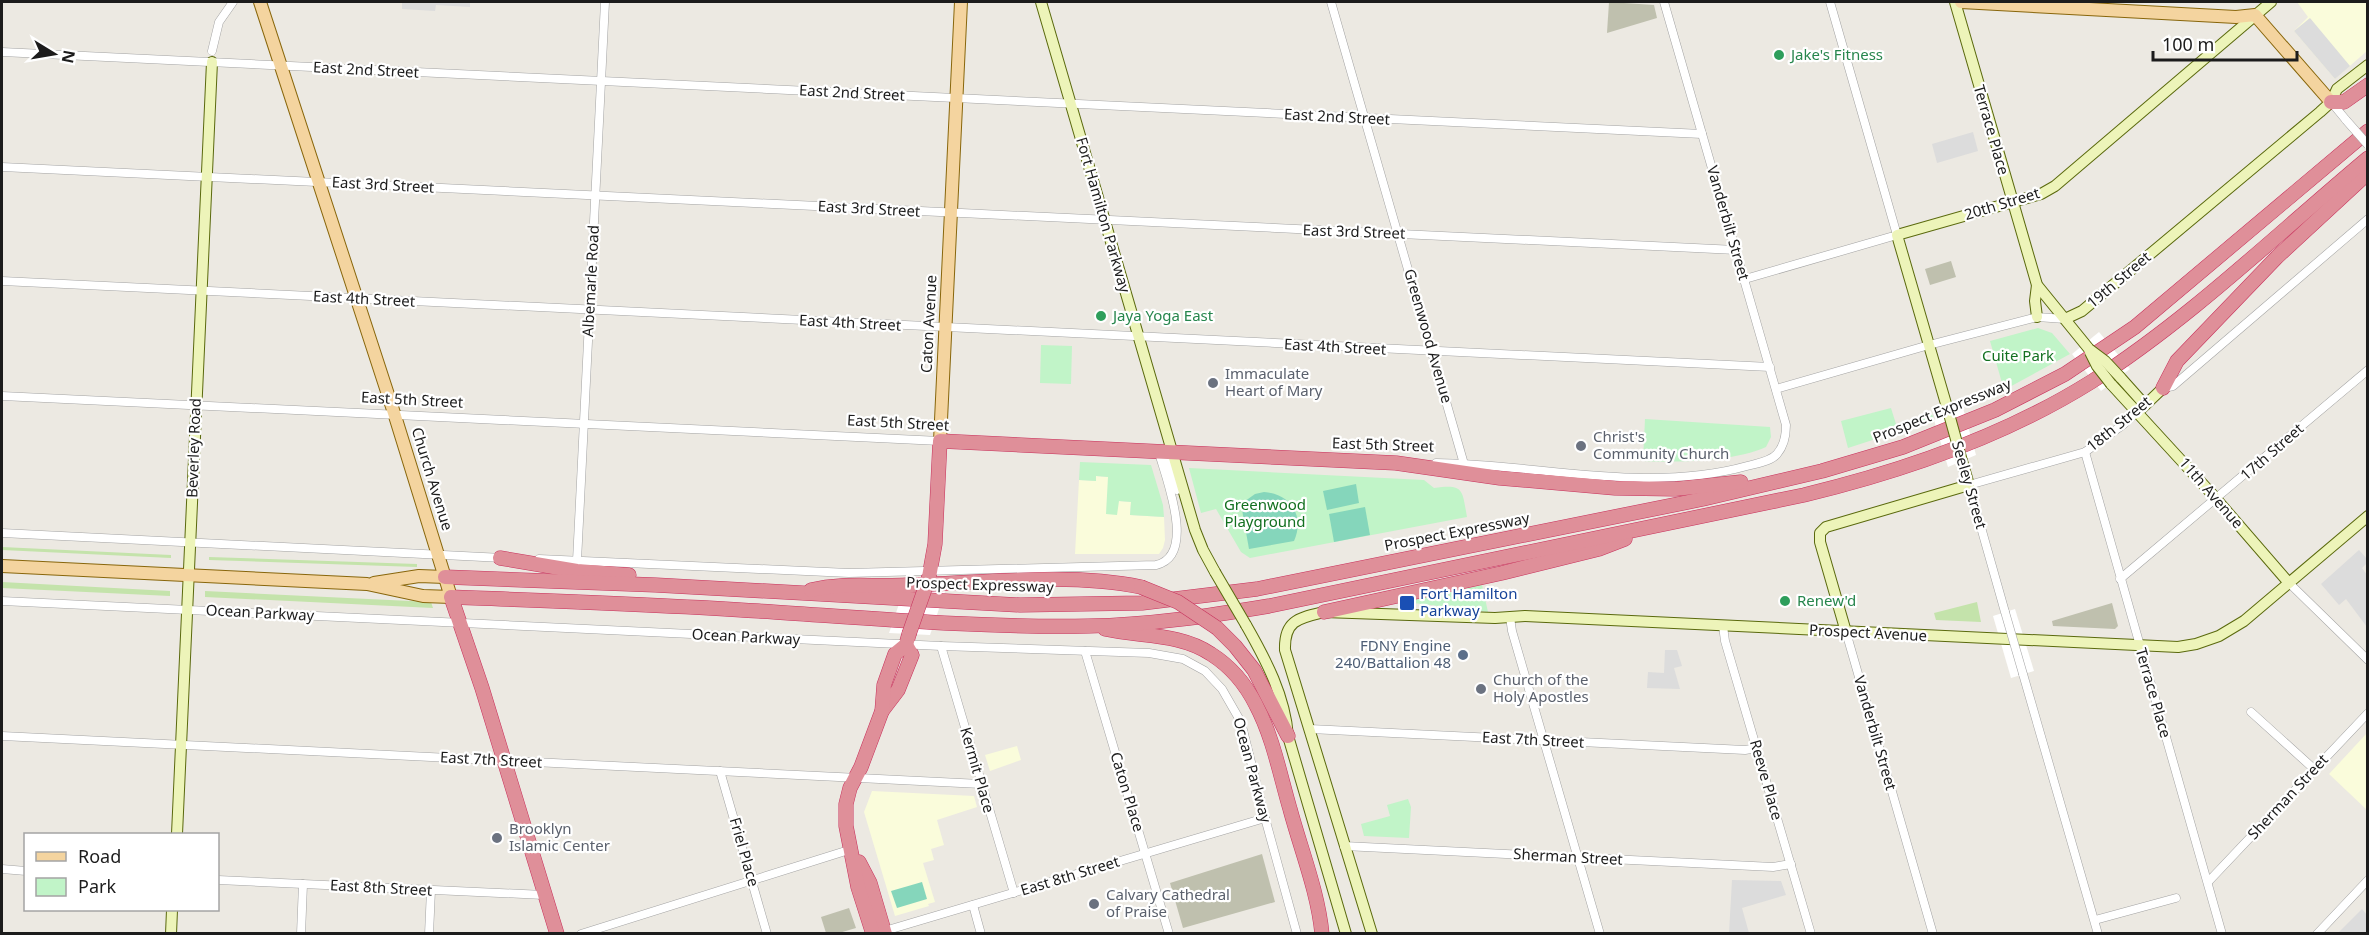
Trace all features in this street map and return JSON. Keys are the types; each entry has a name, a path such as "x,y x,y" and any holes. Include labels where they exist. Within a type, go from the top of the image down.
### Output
{"highway":[{"path":"2331,102 2344,102 2367,85"},
{"name":"Prospect Expressway","path":"445,577 656,585 1020,605 1154,601 1257,589 1703,499 1800,476 1903,447 1995,410 2065,374 2135,327 2367,130"},
{"path":"451,597 723,608 940,622 1089,626 1181,619 1269,606 1867,480 1940,456 2020,421 2091,382 2158,335 2367,158"},
{"path":"2163,388 2177,361 2277,257 2367,173"},
{"name":"East 5th Street","path":"940,441 1165,454 1396,463"},
{"name":"Caton Avenue","path":"880,933 858,887 845,814 850,788 882,711 898,690 912,654 908,639 929,574 935,544 940,441"},
{"path":"1396,463 1500,478 1615,488 1675,489 1800,476"},
{"path":"1324,612 1599,549 1660,525"},
{"path":"500,558 636,576 656,585"},
{"path":"798,594 833,585 896,586 1086,580 1141,587 1178,602 1217,628 1235,646 1254,670 1288,736"},
{"name":"Church Avenue","path":"451,597 557,933"},
{"path":"1089,626 1127,634 1166,637 1190,642 1224,663 1246,687 1263,720 1317,905 1322,933"}],"main road":[{"name":"Church Avenue","path":"260,2 395,416 451,597"},
{"name":"Caton Avenue","path":"940,441 961,2"},
{"path":"1961,2 2236,17 2256,15 2331,102"},
{"path":"2,566 367,584 423,596 451,597"},
{"path":"367,584 419,576 445,577"}],"street":[{"name":"Beverley Road","path":"177,833 212,56 219,22 233,2"},
{"name":"Albemarle Road","path":"577,561 604,2"},
{"name":"Fort Hamilton Parkway","path":"1041,2 1138,337 1165,454 1203,550 1274,679 1287,721 1288,736 1346,933"},
{"name":"Greenwood Avenue","path":"1331,2 1464,464"},
{"name":"Vanderbilt Street","path":"1664,2 1786,424 1783,444"},
{"name":"Seeley Street","path":"1830,2 2098,933"},
{"name":"Terrace Place","path":"1955,2 2037,285 2065,319"},
{"name":"20th Street","path":"1745,279 2041,194 2055,186 2271,2"},
{"name":"East 2nd Street","path":"2,52 212,56 281,66 1702,134"},
{"name":"19th Street","path":"2065,319 2082,311 2331,102 2337,89 2367,65"},
{"path":"2331,102 2367,145"},
{"name":"East 3rd Street","path":"2,167 1736,250"},
{"name":"18th Street","path":"1820,533 1826,527 2085,452 2124,424 2163,388 2173,386 2367,219"},
{"name":"East 4th Street","path":"2,281 1770,367"},
{"path":"2037,285 2035,301 2037,317"},
{"path":"1776,389 2037,317 2065,319"},
{"name":"11th Avenue","path":"2065,319 2087,346 2105,361 2115,380 2289,583 2367,660"},
{"name":"17th Street","path":"2120,579 2367,370"},
{"name":"East 5th Street","path":"2,396 940,441"},
{"name":"East 5th Street","path":"1396,463 1464,464 1625,477 1682,477 1740,468 1767,460 1776,455 1783,444"},
{"name":"Terrace Place","path":"2085,452 2222,933"},
{"path":"2,533 849,573 929,574 1163,564 1171,557 1175,549 1177,527 1165,454"},
{"name":"Prospect Avenue","path":"1324,612 1510,617 2140,646 2188,646 2219,636 2244,621 2367,516"},
{"name":"Vanderbilt Street","path":"1820,533 1820,542 1933,933"},
{"name":"Ocean Parkway","path":"2,601 908,639 941,646 1161,654 1183,659 1205,671 1229,699 1241,722 1297,933"},
{"path":"1324,612 1297,619 1285,636 1285,650 1371,933"},
{"path":"1510,617 1512,631 1600,933"},
{"name":"Reeve Place","path":"1723,626 1725,641 1811,933"},
{"name":"Kermit Place","path":"941,646 1014,893"},
{"name":"Caton Place","path":"1085,651 1169,933"},
{"path":"2251,712 2314,769"},
{"name":"Sherman Street","path":"2208,882 2367,713"},
{"name":"East 7th Street","path":"1310,729 1746,750 1756,748"},
{"name":"East 7th Street","path":"2,736 981,784"},
{"name":"Friel Place","path":"720,771 767,933"},
{"name":"East 8th Street","path":"880,933 1265,819"},
{"name":"Sherman Street","path":"1344,846 1780,867 1791,864"},
{"path":"580,933 852,849"},
{"path":"2,869 24,871"},
{"name":"East 8th Street","path":"219,880 544,895"},
{"path":"2317,933 2367,880"},
{"path":"301,933 303,884"},
{"path":"429,933 431,890"},
{"path":"2095,920 2176,898"},
{"path":"972,905 981,933"},
{"path":"171,933 172,911"}],"shaded area":[{"path":"402,2 470,2 470,7 436,5 435,11 402,9"},
{"path":"1609,2 1654,5 1657,18 1607,33"},
{"path":"2297,2 2367,2 2367,51 2335,79 2294,31 2308,17"},
{"path":"2310,18 2350,66 2335,79 2294,31"},
{"path":"1973,132 1978,151 1937,163 1932,144"},
{"path":"1951,261 1956,277 1930,285 1925,269"},
{"path":"1096,476 1108,477 1118,501 1131,502 1130,515 1164,517 1165,540 1159,554 1075,554 1079,480 1096,481"},
{"path":"2359,550 2367,559 2367,563 2362,568 2367,575 2367,627 2346,599 2339,605 2321,584"},
{"path":"2112,603 2118,626 2115,629 2053,626 2052,621"},
{"path":"1665,650 1677,650 1682,666 1674,668 1680,689 1647,688 1648,672 1664,673"},
{"path":"2367,733 2367,810 2329,774"},
{"path":"1017,746 1021,760 990,771 985,755"},
{"path":"872,791 974,796 977,807 937,820 944,845 931,849 934,860 923,863 935,902 928,904 929,906 895,916 864,812"},
{"path":"1262,854 1275,902 1183,928 1170,883"},
{"path":"1732,880 1781,881 1786,895 1742,908 1749,933 1729,933"},
{"path":"849,908 856,928 839,933 826,933 821,917"},
{"path":"2362,909 2367,915 2367,933 2338,933"}],"green space":[{"name":"Cuite Park","path":"2038,328 2052,333 2070,354 2004,390 1990,341"},
{"path":"1041,345 1072,346 1071,384 1040,383"},
{"path":"1891,408 1896,424 1932,414 1934,420 1848,448 1841,421"},
{"path":"1645,419 1770,427 1771,437 1766,447 1723,458 1672,462 1643,461"},
{"path":"1080,462 1151,465 1163,505 1164,517 1130,515 1131,502 1119,501 1117,515 1106,514 1108,477 1096,476 1096,481 1079,480"},
{"name":"Greenwood Playground","path":"1189,468 1424,480 1434,488 1451,487 1460,490 1467,517 1250,558 1241,552 1216,509 1201,513"},
{"path":"1356,484 1359,503 1327,510 1323,491"},
{"path":"1264,492 1282,497 1293,508 1298,523 1297,532 1294,541 1249,549 1241,504 1255,494"},
{"path":"1365,507 1370,535 1334,542 1329,514"},
{"path":"2,547 171,555 171,558 2,550"},
{"path":"209,557 417,564 417,567 209,560"},
{"path":"2,582 170,591 170,596 2,588"},
{"path":"1482,585 1488,612 1405,602"},
{"path":"205,591 431,602 433,608 205,597"},
{"path":"1977,602 1981,622 1936,620 1934,613"},
{"path":"1408,799 1411,807 1409,838 1364,836 1361,824 1390,816 1387,805"},
{"path":"922,882 927,899 897,908 891,891"}],"pier":[{"path":"2099,332 2130,369 2101,391 2072,354"},
{"path":"1963,408 1976,455 1948,467 1934,420"},
{"path":"950,577 930,635 889,633 908,578"},
{"path":"2015,609 2034,671 2011,678 1993,616"}],"place":[{"name":"Jake's Fitness","path":"1779,55"},
{"name":"Jaya Yoga East","path":"1101,316"},
{"name":"Immaculate Heart of Mary","path":"1213,383"},
{"name":"Christ's Community Church","path":"1581,446"},
{"name":"Renew'd","path":"1785,601"},
{"name":"Fort Hamilton Parkway","path":"1407,603"},
{"name":"FDNY Engine 240/Battalion 48","path":"1463,655"},
{"name":"Church of the Holy Apostles","path":"1481,689"},
{"name":"Brooklyn Islamic Center","path":"497,838"},
{"name":"Calvary Cathedral of Praise","path":"1094,904"}]}
